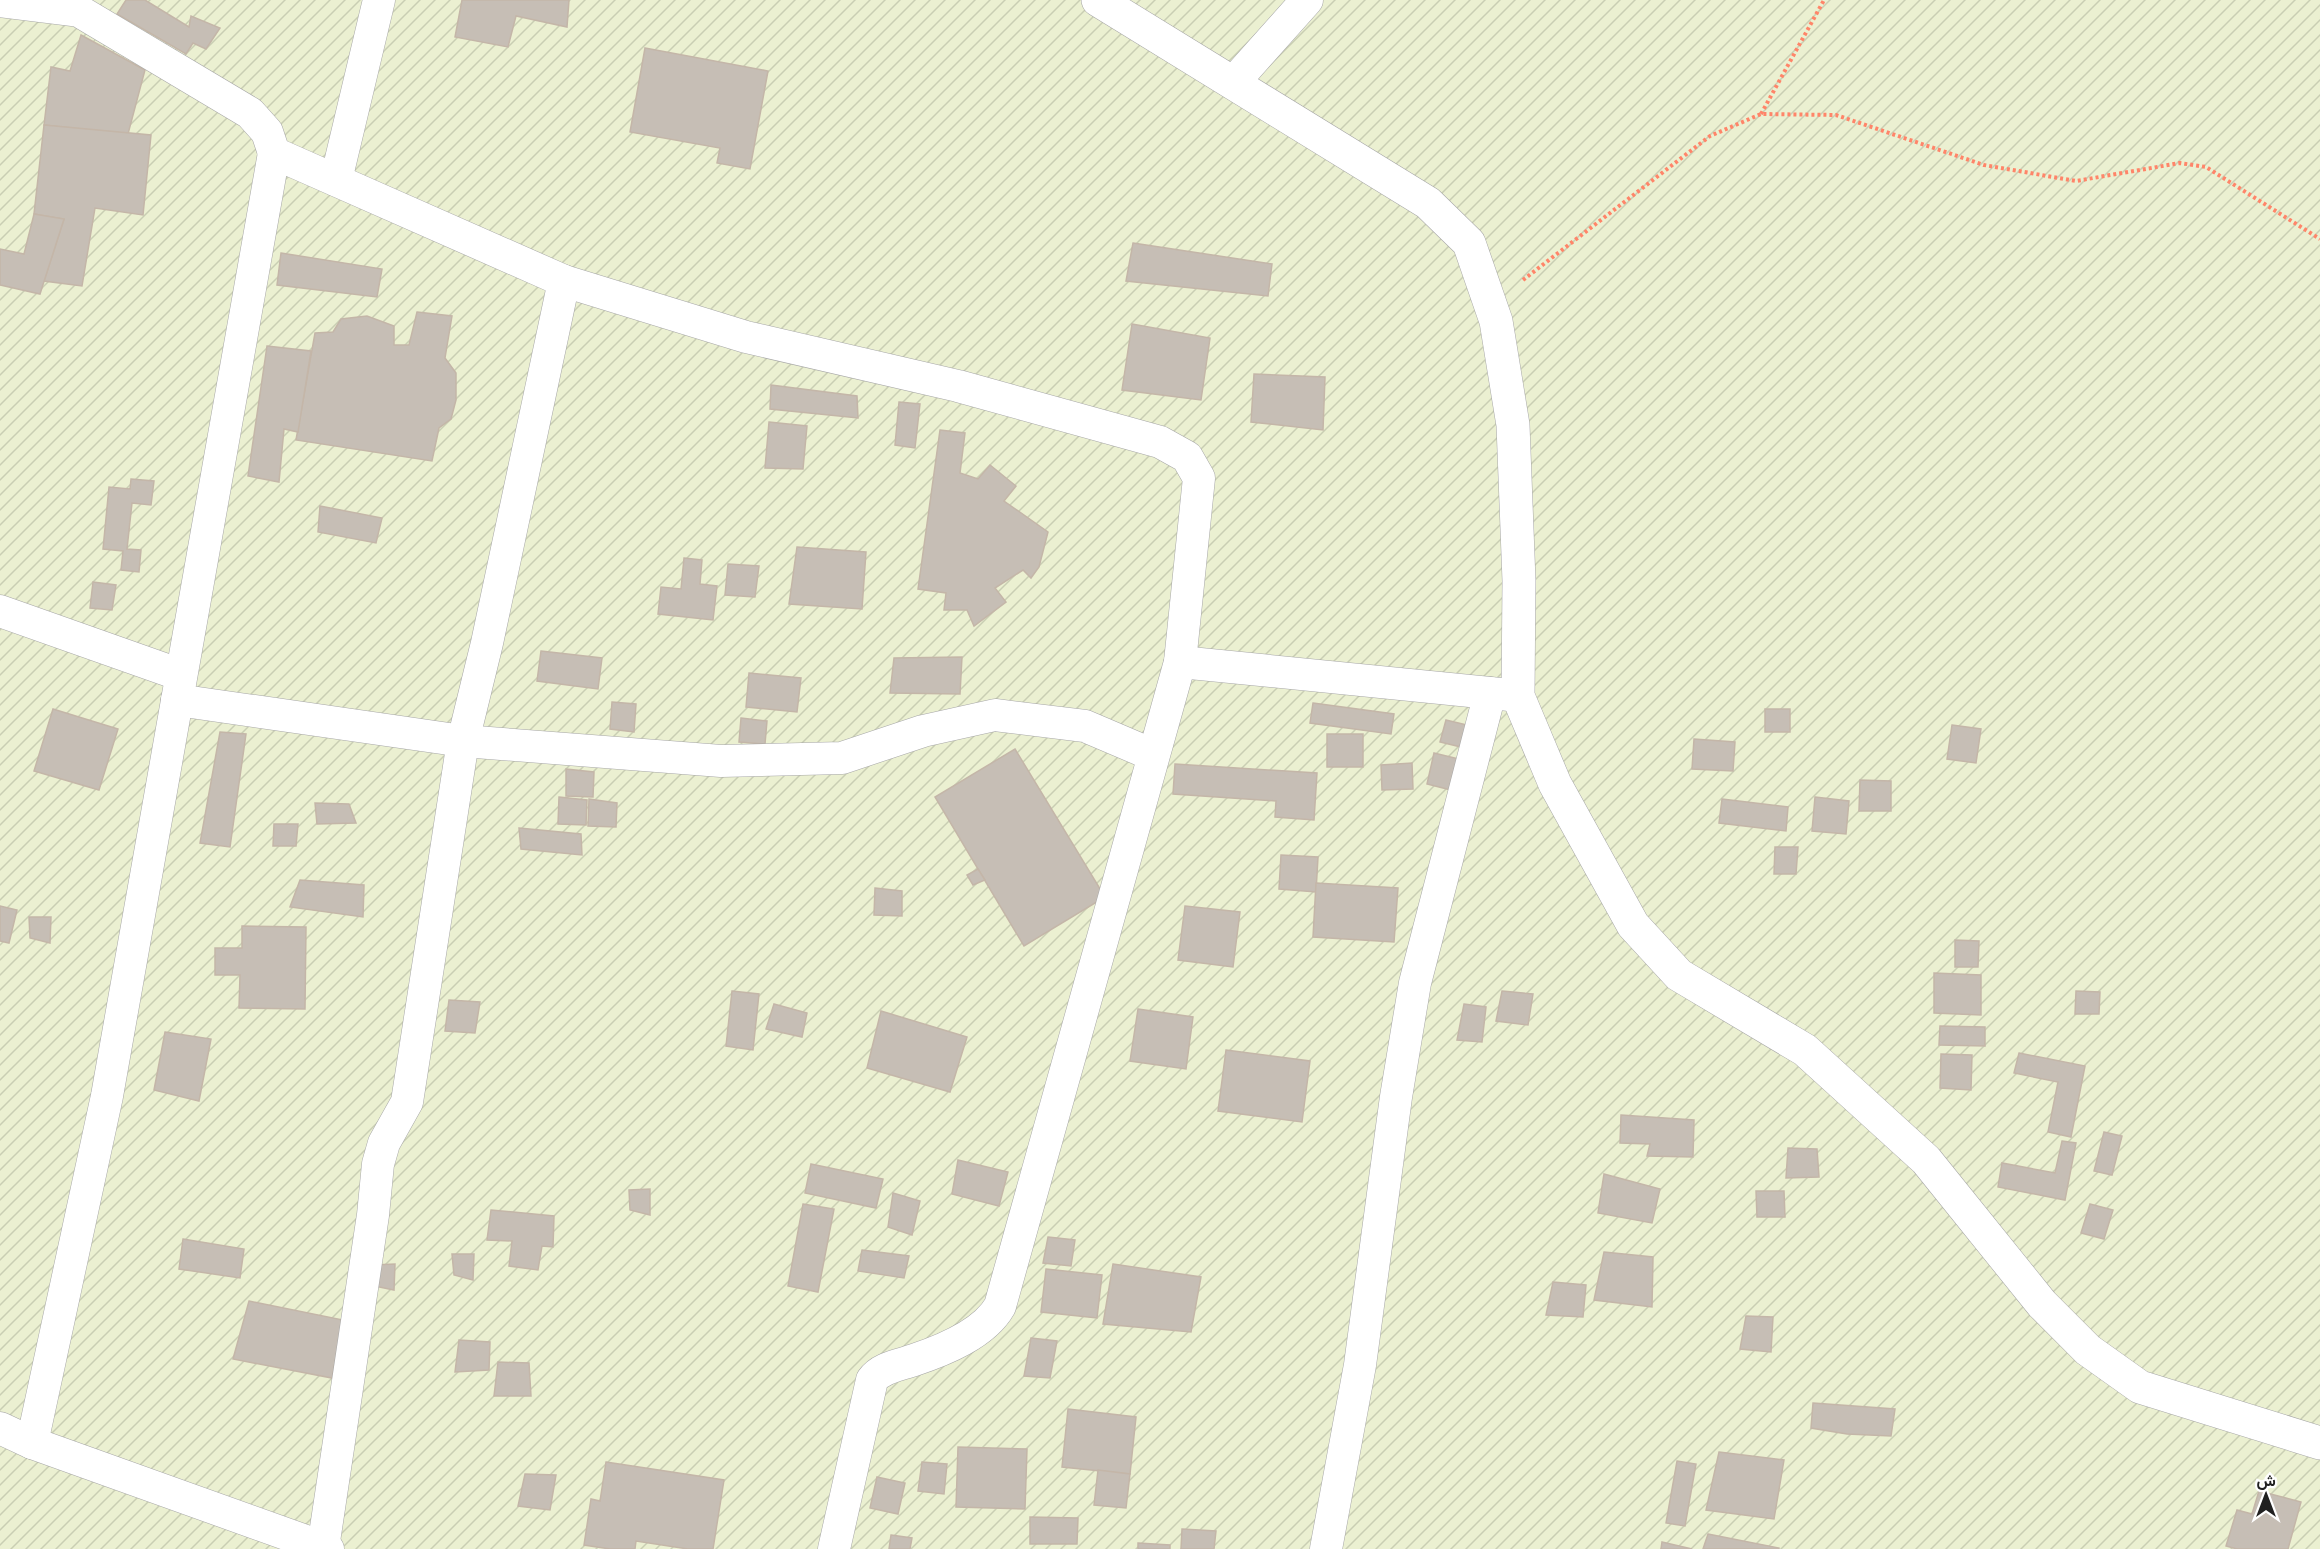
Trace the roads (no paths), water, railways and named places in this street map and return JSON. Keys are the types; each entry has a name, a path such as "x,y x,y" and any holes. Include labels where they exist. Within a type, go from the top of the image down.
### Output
{"street":[{"path":"336,180 379,0"},
{"path":"1098,0 1428,203 1468,243 1496,321 1513,425 1519,581 1504,694 1472,769 1415,983 1396,1097 1360,1365 1326,1549"},
{"path":"1233,84 1307,0"},
{"path":"0,1 80,6 250,113 267,132 274,153 106,1096 32,1443"},
{"path":"274,153 564,280 746,337 958,386 1160,442 1187,457 1199,478 1180,662 1000,1306 992,1320 979,1332 918,1359 881,1371 872,1380 834,1549"},
{"path":"0,1428 32,1443 326,1548 373,1215 378,1164 384,1143 407,1102 463,741 489,631 564,280"},
{"path":"0,611 179,688 463,741 721,761 842,758 923,731 995,715 1085,726 1153,755"},
{"path":"1180,662 1504,694"},
{"path":"1504,694 1633,924 1679,975 1805,1050 1926,1160 2042,1304 2088,1350 2140,1387 2320,1443"}]}
